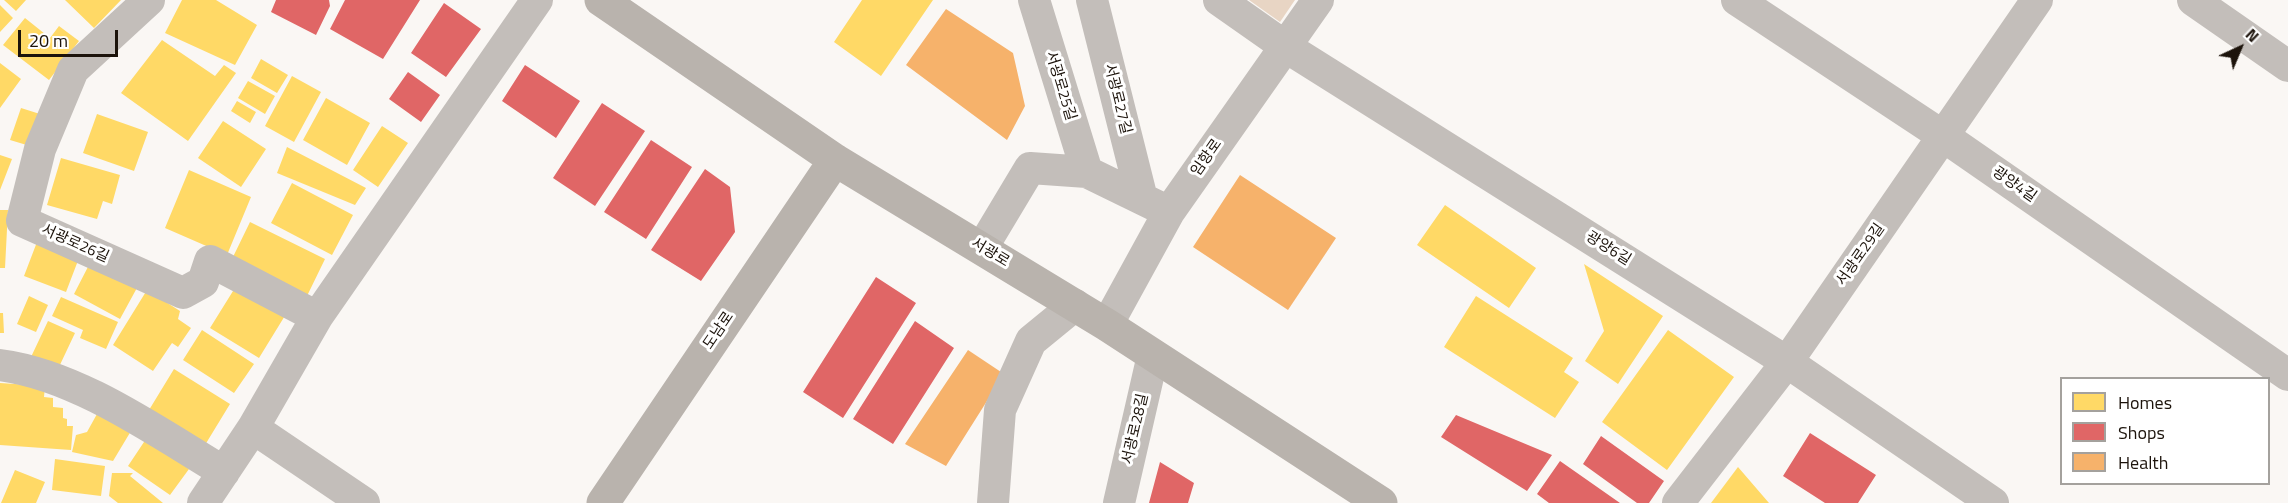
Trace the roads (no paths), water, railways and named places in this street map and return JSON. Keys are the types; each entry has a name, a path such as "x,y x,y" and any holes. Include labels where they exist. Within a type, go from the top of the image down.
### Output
{"main road":[{"name":"서광로","path":"600,0 835,160 1107,325 1381,503"},
{"name":"도남로","path":"612,500 835,160"}],"street":[{"name":"서광로26길","path":"149,0 73,70 40,149 22,221 183,293 203,282 210,261 317,317"},
{"path":"203,503 253,428 317,317 537,0"},
{"name":"서광로25길","path":"1034,0 1087,172"},
{"name":"서광로27길","path":"1092,0 1155,205"},
{"name":"광양6길","path":"1220,0 1286,47 1787,362 1993,503"},
{"name":"임항로","path":"1107,325 1155,205 1286,47 1318,0"},
{"name":"광양4길","path":"1737,0 1943,136 2288,375"},
{"name":"서광로29길","path":"1678,503 1787,362 2037,0"},
{"path":"2193,0 2288,66"},
{"path":"981,248 1030,168 1087,172 1155,205"},
{"path":"993,503 1000,410 1031,341 1075,305"},
{"name":"서광로28길","path":"1119,503 1153,355"},
{"path":"0,366 26,369 103,400 224,472"},
{"path":"253,428 364,503"}]}
